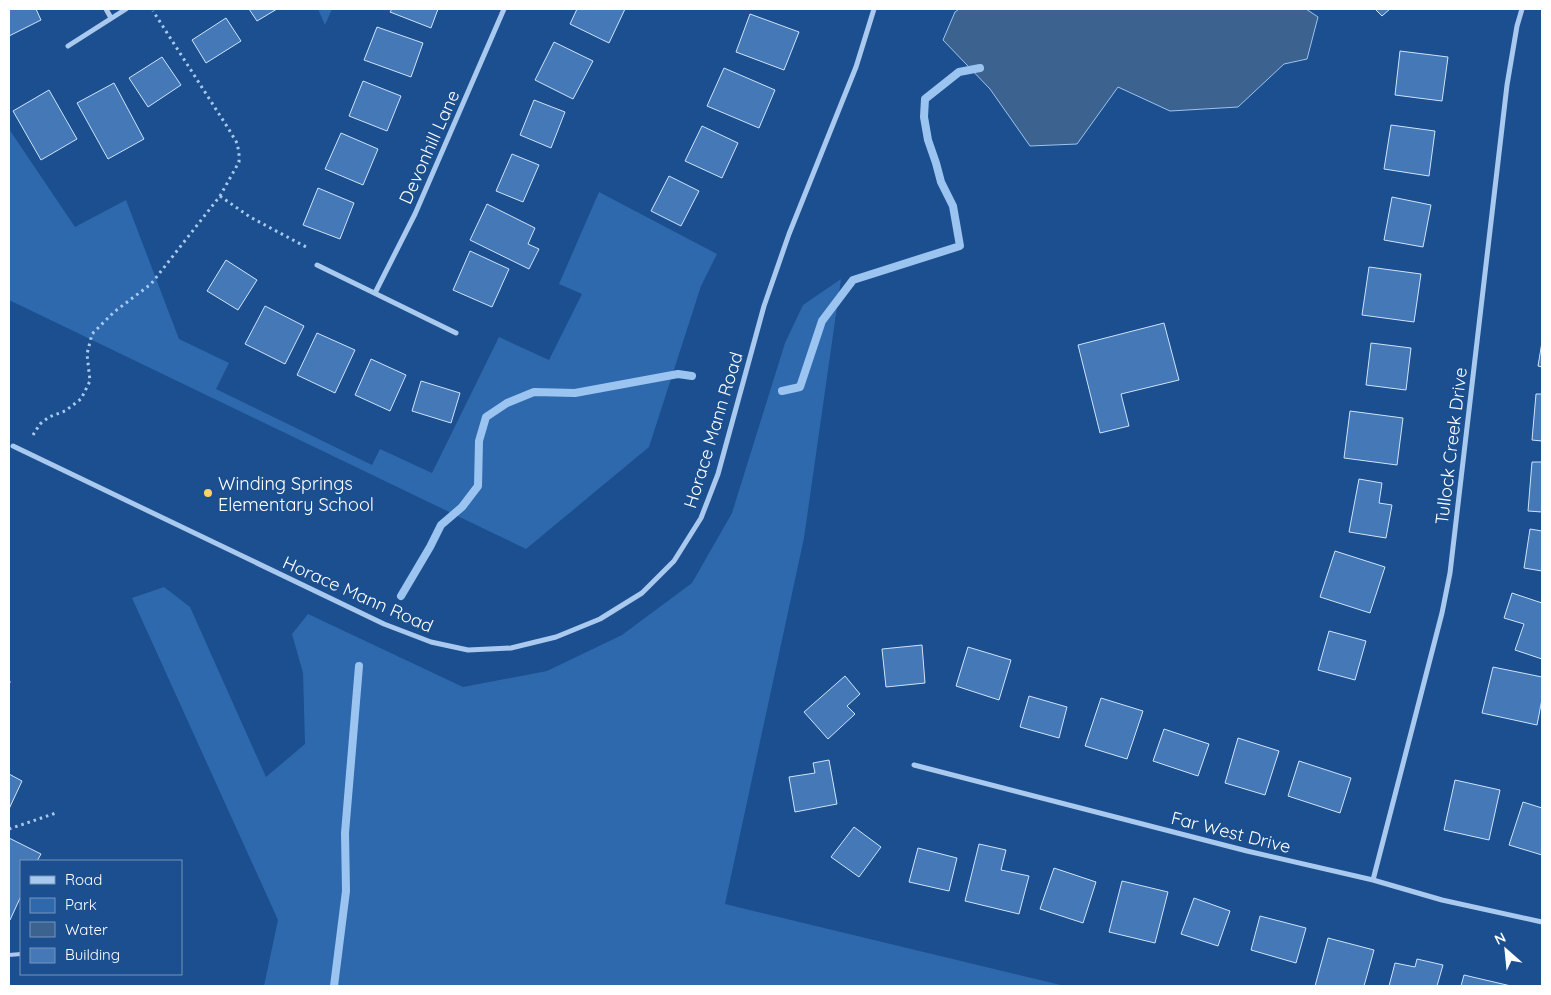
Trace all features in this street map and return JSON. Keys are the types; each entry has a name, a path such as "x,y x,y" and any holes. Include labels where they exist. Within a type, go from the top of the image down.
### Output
{"street":[{"path":"106,9 111,18"},
{"path":"68,46 126,9"},
{"name":"Devonhill Lane","path":"375,294 415,214 504,9"},
{"name":"Horace Mann Road","path":"13,446 384,624 431,642 468,650 510,648 556,637 600,619 642,594 674,561 701,518 718,474 764,306 790,234 856,67 874,9"},
{"name":"Tullock Creek Drive","path":"1373,880 1442,613 1450,573 1507,86 1517,26 1522,9"},
{"path":"317,265 456,333"},
{"name":"Far West Drive","path":"914,765 1247,851 1373,880 1442,900 1542,922"}],"path":[{"path":"33,435 40,424 49,417 65,411 82,399 90,381 88,354 92,334 114,312 151,284 220,196 239,162 237,143 153,11"},
{"path":"220,196 250,217 308,248"},
{"path":"9,829 56,813"}],"green space":[{"path":"318,9 332,9 325,25"},
{"path":"9,129 75,227 126,200 179,339 229,363 216,389 372,465 380,449 432,473 499,337 549,360 582,294 559,284 599,192 717,254 701,286 649,447 526,549 9,300"},
{"path":"841,279 804,538 725,904 1065,986 264,986 278,920 132,598 164,587 190,607 266,777 305,744 303,673 292,634 308,614 463,687 547,671 622,635 692,583 732,513 785,343 803,305"}],"water":[{"path":"959,9 1306,9 1318,17 1307,59 1284,64 1238,107 1170,111 1118,87 1077,144 1030,146 990,89 943,40 955,12"}],"building":[{"path":"9,9 36,9 41,20 9,36"},
{"path":"249,9 277,9 257,21"},
{"path":"392,9 438,9 431,28 390,12"},
{"path":"577,9 625,9 609,43 570,24"},
{"path":"1375,9 1390,9 1382,16"},
{"path":"750,14 799,32 784,70 736,52"},
{"path":"226,18 241,41 206,63 192,40"},
{"path":"377,27 423,43 411,77 364,60"},
{"path":"554,42 593,61 573,99 535,80"},
{"path":"1400,51 1448,57 1442,101 1395,95"},
{"path":"162,57 181,85 148,107 129,78"},
{"path":"724,68 775,90 759,128 707,106"},
{"path":"363,81 401,96 387,131 349,116"},
{"path":"114,83 144,139 108,159 77,103"},
{"path":"49,90 77,139 41,160 13,111"},
{"path":"534,100 565,112 551,148 520,135"},
{"path":"1391,125 1435,131 1429,176 1384,169"},
{"path":"702,126 738,143 722,178 685,161"},
{"path":"341,133 378,149 363,185 325,169"},
{"path":"512,154 539,165 523,202 496,191"},
{"path":"669,176 699,191 681,226 651,211"},
{"path":"318,188 354,203 340,239 303,225"},
{"path":"1392,197 1431,205 1423,247 1384,240"},
{"path":"487,204 535,228 528,244 539,249 529,269 470,240"},
{"path":"470,251 509,269 492,307 453,290"},
{"path":"226,260 257,280 238,310 207,291"},
{"path":"1369,267 1421,274 1414,322 1362,315"},
{"path":"265,306 304,326 285,364 245,344"},
{"path":"1164,323 1179,380 1121,394 1129,426 1100,433 1078,345"},
{"path":"317,333 355,350 335,393 297,375"},
{"path":"1542,342 1542,367 1538,366"},
{"path":"1371,343 1411,348 1406,390 1366,385"},
{"path":"371,359 406,375 390,411 355,395"},
{"path":"421,381 460,393 451,423 412,411"},
{"path":"1536,394 1542,394 1542,441 1532,440"},
{"path":"1350,411 1403,418 1397,465 1344,458"},
{"path":"1532,462 1542,462 1542,512 1528,511"},
{"path":"1359,479 1382,483 1379,503 1392,505 1386,538 1349,532"},
{"path":"1530,529 1542,531 1542,571 1524,568"},
{"path":"1335,551 1385,567 1370,613 1320,597"},
{"path":"1512,593 1542,603 1542,659 1515,650 1524,624 1504,618"},
{"path":"1329,631 1366,641 1355,680 1318,670"},
{"path":"922,645 925,683 886,687 882,649"},
{"path":"968,647 1011,660 999,700 956,686"},
{"path":"1493,667 1542,677 1542,699 1537,725 1482,713"},
{"path":"845,676 860,694 847,706 855,714 828,739 804,712"},
{"path":"1029,696 1067,707 1059,738 1020,727"},
{"path":"1101,698 1143,711 1127,759 1085,746"},
{"path":"1164,729 1209,744 1198,776 1153,761"},
{"path":"1238,738 1279,751 1265,795 1225,783"},
{"path":"829,760 837,804 795,812 789,777 815,773 813,763"},
{"path":"1299,761 1351,778 1340,813 1288,796"},
{"path":"9,774 22,781 9,809"},
{"path":"1455,780 1500,790 1489,840 1444,830"},
{"path":"1523,802 1542,808 1542,855 1509,845"},
{"path":"854,827 881,847 859,877 831,857"},
{"path":"9,838 41,854 38,860 20,860 20,898 9,919"},
{"path":"979,844 1006,850 1001,870 1029,876 1019,914 965,901"},
{"path":"918,848 957,858 949,891 909,882"},
{"path":"1054,868 1096,882 1083,923 1040,909"},
{"path":"1122,881 1168,892 1155,943 1109,932"},
{"path":"1194,898 1230,911 1218,946 1181,934"},
{"path":"1260,916 1306,928 1296,963 1251,950"},
{"path":"1328,938 1374,950 1364,986 1315,986"},
{"path":"1417,959 1443,965 1437,986 1389,986 1395,963 1415,967"},
{"path":"1464,975 1511,986 1461,986"}],"waterway":[{"path":"782,391 800,387 822,321 853,280 960,246 953,206 941,182 928,140 924,117 925,99 959,72 980,68"},
{"path":"401,596 441,525 462,507 478,486 479,441 486,417 507,403 534,392 575,393 678,374 692,376"},
{"path":"334,986 346,891 345,833 359,666"}],"place":[{"name":"Winding Springs Elementary School","path":"208,493"}]}
